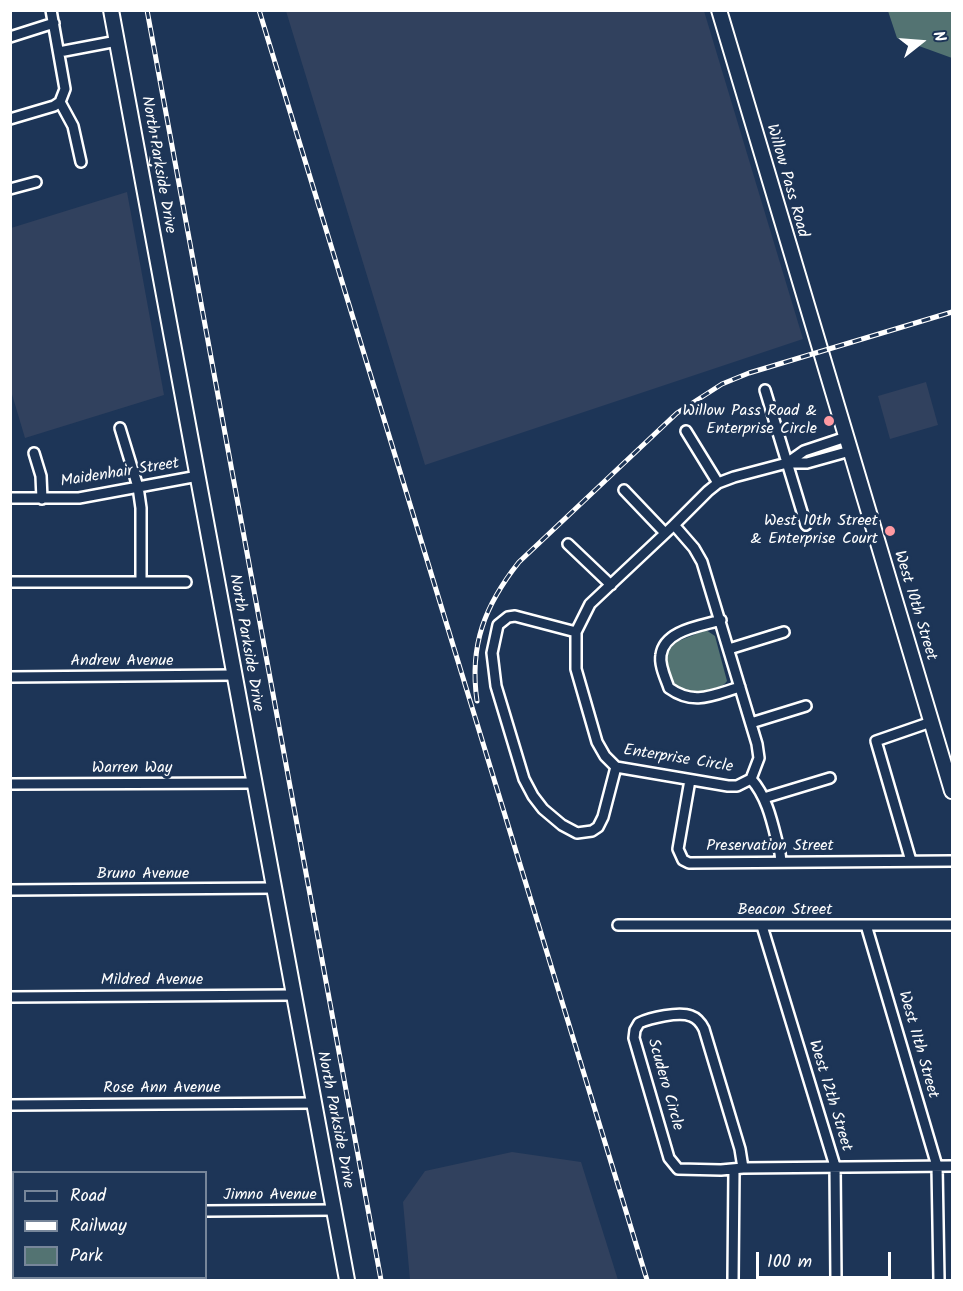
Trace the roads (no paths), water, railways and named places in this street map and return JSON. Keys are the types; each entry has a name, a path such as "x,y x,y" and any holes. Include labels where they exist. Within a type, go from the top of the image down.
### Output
{"street":[{"path":"10,119 54,106 60,102 65,89 51,10"},
{"name":"North Parkside Drive","path":"111,10 347,1281"},
{"name":"Willow Pass Road","path":"719,10 824,361"},
{"path":"10,37 54,23"},
{"path":"59,52 117,40"},
{"path":"60,102 73,126 81,162"},
{"path":"10,189 36,182"},
{"name":"West 10th Street","path":"824,361 952,791"},
{"path":"765,390 806,525"},
{"path":"120,428 138,487 141,508 141,582"},
{"path":"686,431 718,483"},
{"name":"Enterprise Circle","path":"787,463 804,451 848,444"},
{"name":"Enterprise Circle","path":"674,525 694,548 702,562 751,723 759,758 751,779 737,786 616,767 605,756 597,742 576,669 576,632 590,604 718,483 755,470 787,463 807,463 848,444"},
{"path":"34,453 41,476 42,499"},
{"name":"Maidenhair Street","path":"10,498 89,497 198,476"},
{"path":"624,490 665,533"},
{"path":"568,544 610,585"},
{"path":"10,582 186,582"},
{"path":"576,632 515,616 508,617 498,625 492,653 496,686 524,779 543,809 562,825 577,833 586,833 598,827 603,817 616,767"},
{"path":"721,620 684,630 672,637 664,646 660,656 669,688 680,696 691,698 706,697 740,687"},
{"path":"729,649 784,632"},
{"name":"Andrew Avenue","path":"10,677 234,675"},
{"path":"751,723 806,706"},
{"path":"911,861 876,741 932,722"},
{"path":"764,798 830,778"},
{"path":"751,779 764,798 781,862"},
{"name":"Preservation Street","path":"690,780 678,849 683,860 689,863 952,861"},
{"name":"Warren Way","path":"10,784 254,783"},
{"name":"Bruno Avenue","path":"10,890 275,888"},
{"name":"Beacon Street","path":"618,925 952,925"},
{"name":"West 11th Street","path":"866,925 937,1166 939,1281"},
{"name":"West 12th Street","path":"762,926 835,1166 836,1281"},
{"name":"Mildred Avenue","path":"10,997 294,995"},
{"name":"Scudero Circle","path":"682,1014 700,1021 740,1149 738,1168 685,1170 673,1165 634,1038 639,1023 682,1014"},
{"name":"Rose Ann Avenue","path":"10,1105 314,1103"},
{"path":"733,1281 738,1168 952,1166"},
{"name":"Jimno Avenue","path":"207,1211 334,1210"}],"railway":[{"path":"147,10 381,1280"},
{"path":"259,10 647,1280"},
{"path":"151,164 155,142 154,117"},
{"path":"477,701 475,662 482,627 507,578 519,562 677,413 722,384 749,373 952,312"}],"place":[{"name":"Willow Pass Road & Enterprise Circle","path":"829,421"},
{"name":"West 10th Street & Enterprise Court","path":"890,531"}]}
